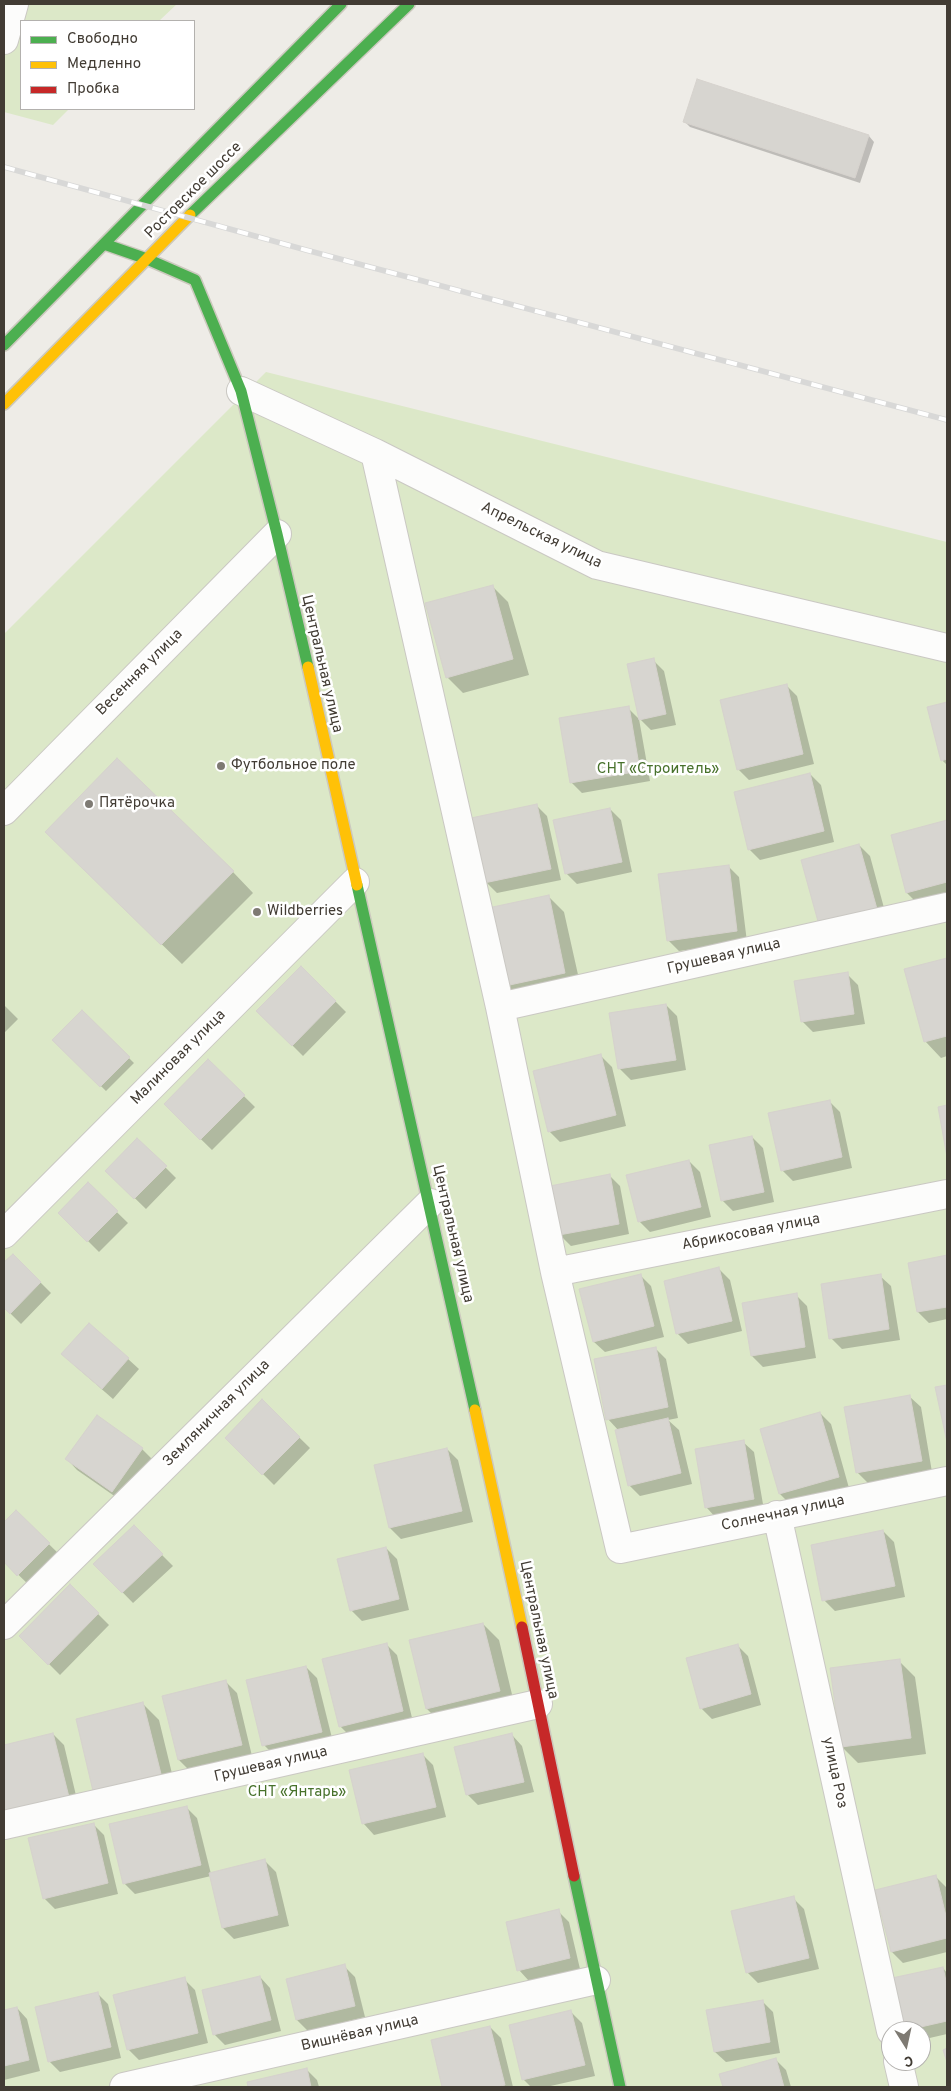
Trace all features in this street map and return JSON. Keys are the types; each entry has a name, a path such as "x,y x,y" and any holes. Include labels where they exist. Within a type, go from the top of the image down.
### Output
{"main road":[{"name":"Ростовское шоссе","path":"4,344 342,4"},
{"name":"Ростовское шоссе","path":"4,404 147,259 410,4"},
{"name":"Центральная улица","path":"104,244 147,259 195,280 241,391 277,534 355,882 430,1203 620,2087"}],"street":[{"path":"4,40 14,4"},
{"name":"Апрельская улица","path":"241,391 375,453 597,565 947,648"},
{"path":"375,453 500,1007 555,1272"},
{"name":"Весенняя улица","path":"4,811 277,534"},
{"name":"Малиновая улица","path":"4,1234 355,882"},
{"name":"Грушевая улица","path":"500,1007 947,907"},
{"name":"Абрикосовая улица","path":"555,1272 947,1194"},
{"name":"Земляничная улица","path":"4,1625 430,1203"},
{"name":"Солнечная улица","path":"555,1272 620,1549 947,1481"},
{"name":"улица Роз","path":"777,1515 889,2021"},
{"name":"Грушевая улица","path":"4,1825 538,1704"},
{"name":"Вишнёвая улица","path":"124,2087 596,1980"},
{"path":"900,2071 904,2087"}],"green space":[{"path":"4,4 177,4 160,20 20,20 20,110 68,110 53,125 4,112"},
{"path":"266,372 947,542 947,2087 4,2087 4,634"}],"building":[{"path":"697,79 869,135 855,178 683,122"},
{"path":"493,585 513,659 446,678 425,603"},
{"path":"654,658 666,714 639,720 627,664"},
{"path":"787,684 803,754 737,770 720,700"},
{"path":"947,702 947,759 941,761 927,707"},
{"path":"629,706 640,771 570,783 559,718"},
{"path":"117,758 234,871 161,945 45,832"},
{"path":"810,773 824,831 748,850 734,792"},
{"path":"537,804 551,869 484,883 471,818"},
{"path":"610,808 622,862 565,874 553,820"},
{"path":"947,820 947,882 906,893 891,835"},
{"path":"859,844 877,909 819,925 801,860"},
{"path":"729,865 737,931 667,941 658,874"},
{"path":"549,895 565,973 505,986 488,908"},
{"path":"947,958 947,1036 924,1042 904,969"},
{"path":"301,966 336,1001 292,1046 256,1011"},
{"path":"848,972 854,1014 801,1022 794,981"},
{"path":"666,1004 676,1060 618,1069 609,1013"},
{"path":"82,1010 130,1057 100,1087 52,1040"},
{"path":"601,1054 616,1115 548,1132 533,1071"},
{"path":"208,1059 245,1095 200,1140 164,1104"},
{"path":"830,1100 842,1157 781,1171 768,1113"},
{"path":"947,1105 947,1157 938,1107"},
{"path":"752,1136 764,1192 721,1201 709,1145"},
{"path":"137,1138 167,1166 134,1199 105,1171"},
{"path":"689,1160 701,1207 638,1222 626,1175"},
{"path":"610,1174 619,1224 559,1235 550,1186"},
{"path":"88,1182 118,1211 87,1242 58,1213"},
{"path":"13,1254 41,1282 10,1314 4,1308 4,1262"},
{"path":"947,1255 947,1307 917,1312 908,1263"},
{"path":"719,1267 732,1321 676,1334 664,1281"},
{"path":"641,1274 654,1326 593,1342 579,1289"},
{"path":"881,1274 889,1329 829,1339 821,1284"},
{"path":"797,1293 805,1347 751,1356 742,1303"},
{"path":"89,1323 129,1358 102,1389 61,1354"},
{"path":"656,1347 668,1407 606,1420 594,1359"},
{"path":"947,1385 947,1442 935,1387"},
{"path":"910,1395 922,1461 856,1473 844,1407"},
{"path":"262,1399 300,1437 262,1475 225,1438"},
{"path":"820,1412 839,1477 779,1494 760,1429"},
{"path":"97,1415 143,1448 112,1492 65,1459"},
{"path":"668,1418 681,1473 628,1486 615,1430"},
{"path":"744,1440 754,1499 705,1508 695,1449"},
{"path":"447,1448 462,1511 389,1528 374,1465"},
{"path":"16,1510 50,1543 17,1576 4,1562 4,1522"},
{"path":"134,1525 163,1554 122,1593 93,1564"},
{"path":"883,1530 895,1586 822,1601 811,1545"},
{"path":"386,1547 399,1599 350,1611 337,1559"},
{"path":"70,1584 99,1613 48,1665 19,1636"},
{"path":"483,1623 500,1691 426,1709 409,1640"},
{"path":"387,1643 403,1711 339,1727 322,1659"},
{"path":"738,1644 751,1694 700,1709 686,1658"},
{"path":"900,1659 911,1738 841,1747 830,1668"},
{"path":"306,1666 322,1732 262,1746 246,1680"},
{"path":"226,1680 242,1745 178,1760 162,1696"},
{"path":"143,1702 161,1774 93,1791 76,1719"},
{"path":"53,1733 69,1797 5,1812 4,1745"},
{"path":"512,1733 524,1782 466,1795 454,1747"},
{"path":"423,1753 436,1807 362,1824 349,1770"},
{"path":"187,1806 201,1865 123,1884 109,1824"},
{"path":"94,1823 108,1883 43,1899 28,1838"},
{"path":"265,1859 278,1915 222,1928 209,1873"},
{"path":"936,1875 947,1920 947,1938 891,1952 875,1890"},
{"path":"794,1896 809,1958 746,1973 731,1911"},
{"path":"559,1909 570,1958 517,1971 506,1922"},
{"path":"345,1964 355,2006 296,2020 286,1979"},
{"path":"943,1967 947,1986 947,2021 931,2025 931,2021 901,2021 892,1978"},
{"path":"260,1976 271,2020 213,2035 202,1990"},
{"path":"185,1977 198,2033 127,2050 113,1995"},
{"path":"98,1992 111,2047 48,2062 35,2007"},
{"path":"763,2000 770,2042 714,2052 706,2010"},
{"path":"17,2007 29,2060 4,2066 4,2010"},
{"path":"571,2010 585,2065 522,2080 509,2025"},
{"path":"490,2026 505,2085 496,2087 442,2087 431,2040"},
{"path":"947,2048 947,2062 943,2050"},
{"path":"776,2058 784,2087 723,2087 719,2074"},
{"path":"307,2068 311,2087 248,2087 247,2082"}],"railway":[{"path":"4,167 306,250 947,420"}],"traffic: fast":[{"path":"4,345 341,4"},
{"path":"190,215 409,4"},
{"path":"104,244 147,259 195,280 241,391 308,667"},
{"path":"357,885 475,1410"},
{"path":"574,1876 620,2087"}],"traffic: slow":[{"path":"4,404 190,215"},
{"path":"308,667 357,885"},
{"path":"475,1410 522,1627"}],"traffic: jam":[{"path":"522,1627 574,1876"}],"place":[{"name":"Футбольное поле","path":"221,766"},
{"name":"Пятёрочка","path":"89,804"},
{"name":"Wildberries","path":"257,912"}],"park label":[{"name":"СНТ «Строитель»","path":"658,770"},
{"name":"СНТ «Янтарь»","path":"297,1793"}]}
